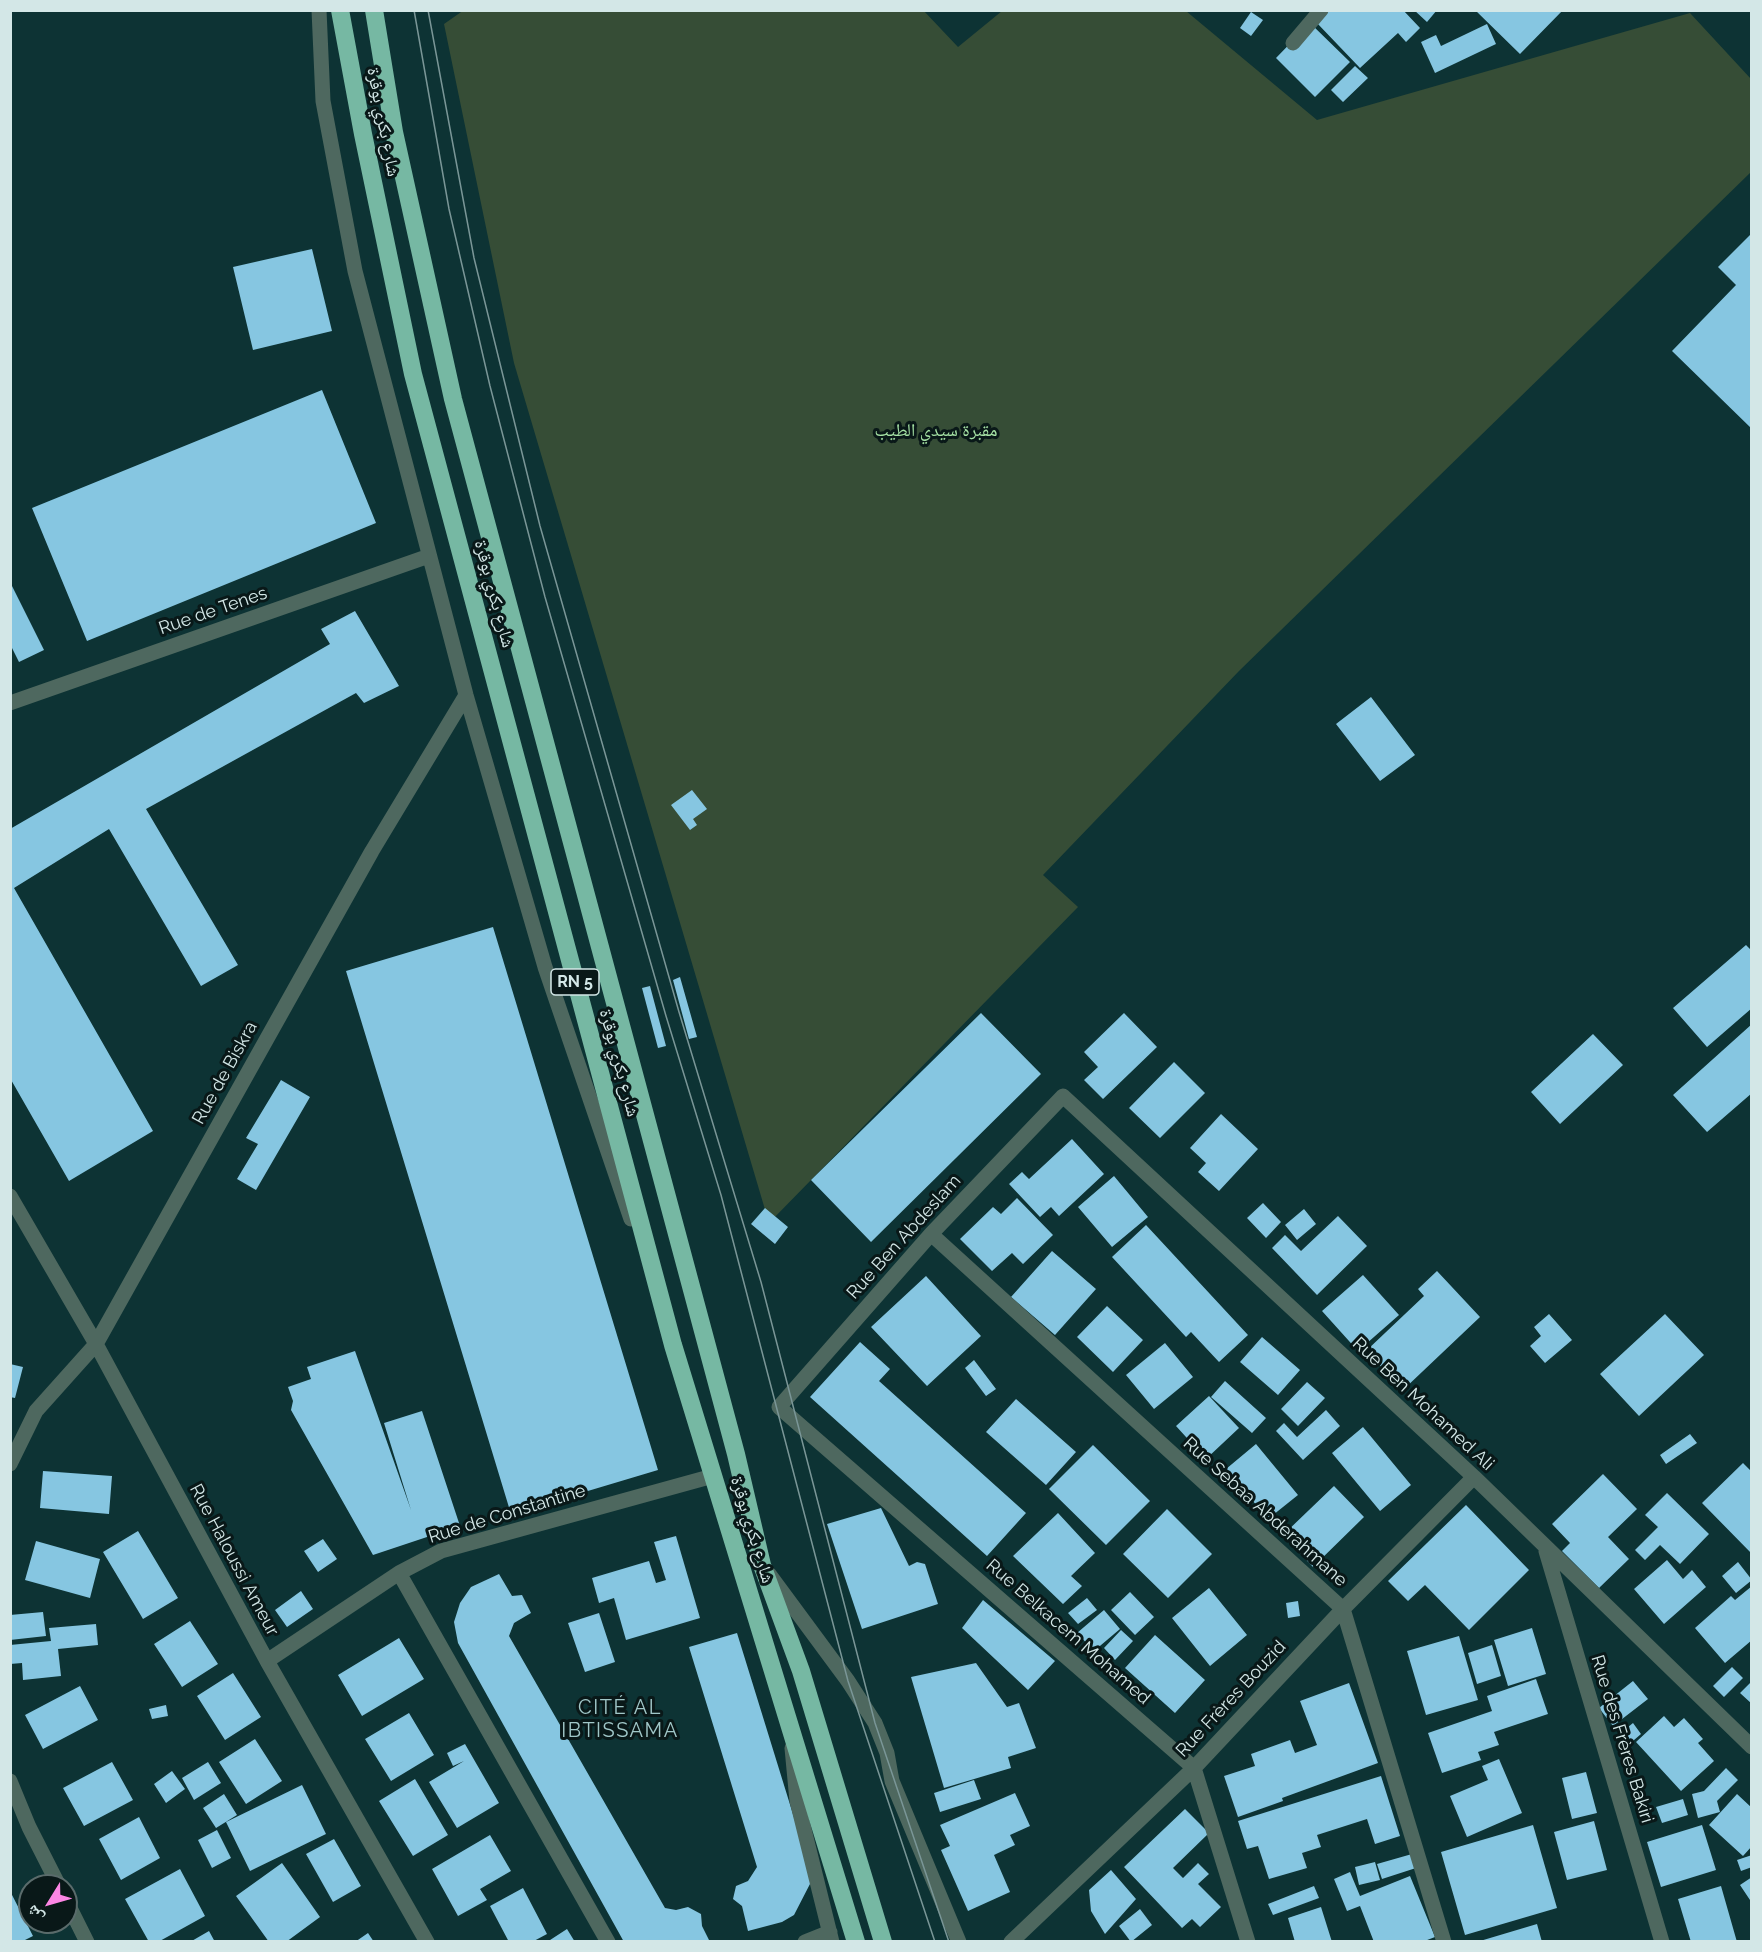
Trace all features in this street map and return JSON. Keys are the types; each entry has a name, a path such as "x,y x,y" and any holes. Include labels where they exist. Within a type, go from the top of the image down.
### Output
{"highway":[{"name":"شارع بكري بوقرة","path":"340,10 365,145 413,374 673,1345 856,1941"},
{"name":"شارع بكري بوقرة","path":"374,10 394,132 453,399 733,1444 762,1565 801,1671 883,1941"}],"street":[{"path":"319,10 323,101 355,271 429,556 466,694 545,967 673,1345"},
{"path":"1293,43 1321,10"},
{"name":"Rue de Tenes","path":"10,703 429,556"},
{"name":"Rue de Biskra","path":"10,1464 36,1411 96,1344 372,851 466,694"},
{"name":"Rue Ben Abdeslam","path":"779,1407 931,1234 1063,1096"},
{"name":"Rue Ben Mohamed Ali","path":"1063,1096 1474,1478 1752,1747"},
{"name":"Rue Haloussi Ameur","path":"10,1196 96,1344 267,1661 427,1941"},
{"name":"Rue Sebaa Abderahmane","path":"931,1234 1343,1609 1444,1941"},
{"name":"Rue Belkacem Mohamed","path":"779,1407 1194,1768"},
{"name":"Rue de Constantine","path":"267,1661 399,1573 441,1551 713,1476"},
{"name":"Rue Frères Bouzid","path":"1011,1941 1194,1768 1343,1609 1474,1478"},
{"name":"Rue des Frères Bakiri","path":"1545,1548 1662,1941"},
{"path":"762,1565 848,1681 875,1723 887,1753 892,1781 959,1941"},
{"path":"399,1573 608,1941"},
{"path":"792,1730 793,1770 797,1801 831,1937 805,1941"},
{"path":"1194,1768 1248,1941"},
{"path":"10,1781 53,1874"},
{"path":"78,1923 87,1941"}],"green space":[{"name":"مقبرة سيدي الطيب","path":"464,10 923,10 958,47 1002,11 1186,11 1317,120 1690,13 1751,79 1751,172 1239,671 1043,875 1078,907 769,1223 514,363 444,24"}],"building":[{"path":"1328,10 1403,10 1420,28 1406,42 1398,33 1360,68 1316,22"},
{"path":"1414,10 1437,10 1427,22"},
{"path":"1475,10 1563,10 1520,54"},
{"path":"1251,12 1263,20 1251,36 1240,28"},
{"path":"1310,23 1350,62 1315,97 1276,58"},
{"path":"1487,24 1496,44 1435,73 1421,42 1436,35 1441,46"},
{"path":"1355,66 1368,78 1343,102 1331,90"},
{"path":"1752,233 1752,429 1672,351 1736,285 1718,267"},
{"path":"312,249 332,331 253,350 233,267"},
{"path":"322,390 376,523 87,641 32,508"},
{"path":"10,582 44,650 19,662 10,644"},
{"path":"355,611 399,686 364,703 356,693 146,809 238,965 201,986 109,829 14,888 153,1131 69,1181 10,1078 10,829 330,644 321,629"},
{"path":"1371,697 1415,755 1380,781 1336,724"},
{"path":"692,790 707,809 693,819 697,825 690,830 671,805"},
{"path":"493,927 658,1470 511,1514 346,971"},
{"path":"1746,945 1752,951 1752,1008 1707,1047 1673,1008"},
{"path":"680,977 697,1037 689,1039 673,980"},
{"path":"650,986 666,1046 658,1048 642,988"},
{"path":"981,1013 1041,1074 871,1242 811,1180"},
{"path":"1124,1013 1157,1047 1103,1099 1084,1080 1098,1067 1084,1052"},
{"path":"1752,1024 1752,1093 1707,1132 1673,1095"},
{"path":"1593,1034 1623,1065 1560,1124 1531,1092"},
{"path":"1174,1062 1205,1093 1160,1138 1129,1108"},
{"path":"281,1080 310,1097 256,1190 237,1179 258,1144 246,1138"},
{"path":"1221,1114 1258,1149 1219,1191 1198,1172 1206,1163 1190,1148"},
{"path":"1072,1139 1104,1174 1059,1216 1051,1207 1040,1217 1009,1184 1022,1172 1029,1179"},
{"path":"1114,1176 1148,1217 1112,1247 1078,1207"},
{"path":"1017,1198 1053,1235 1023,1264 1012,1253 992,1271 960,1239 993,1207 1001,1214"},
{"path":"1263,1203 1281,1222 1266,1238 1247,1218"},
{"path":"765,1208 788,1227 775,1244 751,1224"},
{"path":"1304,1209 1316,1224 1297,1240 1285,1225"},
{"path":"1338,1216 1367,1246 1317,1295 1272,1248 1285,1235 1301,1251"},
{"path":"1146,1225 1248,1335 1219,1362 1191,1332 1186,1337 1112,1257"},
{"path":"1052,1251 1096,1289 1055,1335 1011,1297"},
{"path":"1437,1271 1480,1317 1403,1390 1366,1351 1424,1296 1418,1289"},
{"path":"1363,1275 1399,1315 1358,1351 1322,1311"},
{"path":"926,1276 981,1336 927,1386 871,1327"},
{"path":"1107,1306 1143,1340 1113,1372 1077,1337"},
{"path":"1549,1314 1572,1340 1545,1363 1530,1346 1541,1336 1534,1327"},
{"path":"1665,1314 1704,1355 1639,1416 1600,1374"},
{"path":"1262,1337 1300,1370 1278,1395 1240,1362"},
{"path":"860,1342 890,1369 879,1381 1026,1513 987,1556 810,1397"},
{"path":"1165,1343 1193,1377 1154,1409 1126,1375"},
{"path":"355,1351 411,1510 384,1423 422,1411 460,1526 373,1555 291,1410 293,1401 288,1387 311,1379 307,1367"},
{"path":"974,1360 996,1389 986,1396 965,1368"},
{"path":"10,1364 23,1367 15,1398 10,1397"},
{"path":"1225,1381 1266,1418 1252,1433 1211,1397"},
{"path":"1307,1382 1325,1398 1298,1426 1281,1409"},
{"path":"1209,1396 1239,1428 1206,1459 1176,1426"},
{"path":"1016,1399 1076,1452 1046,1485 986,1432"},
{"path":"1326,1410 1340,1426 1303,1460 1276,1431 1284,1423 1297,1437"},
{"path":"1363,1427 1411,1485 1380,1511 1332,1453"},
{"path":"1690,1434 1697,1443 1666,1464 1660,1455"},
{"path":"1256,1444 1298,1495 1268,1519 1226,1469"},
{"path":"1093,1445 1150,1501 1106,1545 1049,1489"},
{"path":"1743,1463 1752,1472 1752,1554 1702,1503"},
{"path":"43,1471 112,1476 109,1514 40,1508"},
{"path":"1603,1474 1637,1509 1608,1537 1629,1559 1599,1588 1562,1551 1570,1543 1552,1524"},
{"path":"1334,1486 1364,1517 1313,1567 1283,1535"},
{"path":"1667,1493 1709,1534 1680,1564 1660,1545 1645,1560 1635,1550 1658,1527 1645,1515"},
{"path":"1466,1505 1529,1570 1469,1630 1425,1585 1408,1601 1388,1581"},
{"path":"881,1508 909,1566 917,1562 925,1564 938,1604 862,1629 827,1524"},
{"path":"1167,1509 1212,1554 1168,1598 1123,1554"},
{"path":"1058,1513 1095,1553 1071,1576 1082,1586 1063,1604 1013,1556"},
{"path":"138,1531 178,1598 143,1619 103,1552"},
{"path":"676,1536 700,1618 626,1640 614,1598 599,1603 592,1578 649,1561 656,1583 666,1580 654,1542"},
{"path":"323,1539 337,1559 318,1572 304,1551"},
{"path":"36,1541 100,1559 90,1598 25,1580"},
{"path":"1667,1560 1683,1579 1692,1570 1706,1587 1664,1624 1634,1589"},
{"path":"1738,1562 1752,1580 1736,1593 1722,1576"},
{"path":"499,1574 512,1596 522,1595 531,1613 514,1623 509,1636 665,1908 676,1910 688,1907 701,1914 702,1926 710,1942 624,1942 458,1643 454,1622 460,1603 471,1587"},
{"path":"1752,1586 1752,1640 1725,1663 1695,1628 1731,1596 1735,1600"},
{"path":"1209,1588 1247,1635 1210,1666 1172,1618"},
{"path":"301,1591 313,1609 287,1627 275,1610"},
{"path":"1130,1592 1154,1617 1135,1635 1111,1610"},
{"path":"1087,1598 1097,1610 1078,1624 1068,1613"},
{"path":"983,1600 1055,1661 1028,1690 962,1628"},
{"path":"1298,1601 1300,1616 1288,1618 1286,1603"},
{"path":"1104,1610 1120,1629 1094,1651 1077,1633"},
{"path":"43,1612 46,1636 10,1640 10,1615"},
{"path":"599,1613 615,1662 585,1672 568,1623"},
{"path":"190,1621 218,1664 182,1687 154,1644"},
{"path":"96,1624 98,1645 58,1649 61,1676 23,1680 22,1663 10,1664 10,1645 51,1641 49,1628"},
{"path":"1532,1628 1546,1674 1508,1686 1494,1640"},
{"path":"1121,1630 1133,1641 1115,1660 1104,1648"},
{"path":"737,1633 809,1866 811,1882 794,1915 782,1922 748,1931 742,1906 733,1899 736,1886 748,1881 757,1867 689,1647"},
{"path":"1155,1635 1205,1680 1175,1713 1125,1668"},
{"path":"1459,1636 1478,1700 1426,1715 1407,1651"},
{"path":"399,1638 424,1679 362,1716 338,1675"},
{"path":"1492,1645 1501,1676 1477,1684 1468,1653"},
{"path":"976,1663 1007,1707 1019,1703 1036,1748 1008,1757 1011,1768 944,1788 911,1677"},
{"path":"1732,1667 1743,1678 1724,1697 1713,1686"},
{"path":"233,1673 261,1717 225,1740 197,1696"},
{"path":"1536,1679 1548,1714 1494,1732 1499,1745 1478,1752 1481,1760 1442,1773 1428,1733 1492,1711 1487,1696"},
{"path":"1633,1681 1648,1699 1613,1726 1599,1708"},
{"path":"1752,1681 1752,1704 1740,1693"},
{"path":"1349,1683 1378,1763 1282,1798 1283,1801 1238,1817 1224,1776 1255,1766 1251,1754 1290,1740 1295,1753 1317,1745 1300,1701"},
{"path":"80,1686 98,1720 43,1749 25,1715"},
{"path":"166,1705 168,1716 152,1719 149,1709"},
{"path":"409,1713 434,1755 391,1781 365,1739"},
{"path":"1664,1716 1674,1727 1684,1718 1703,1739 1698,1743 1714,1761 1681,1791 1636,1742"},
{"path":"1633,1723 1641,1734 1626,1747 1617,1736"},
{"path":"255,1739 282,1781 246,1804 219,1762"},
{"path":"465,1744 499,1803 457,1828 429,1782 464,1761 453,1766 447,1753"},
{"path":"1499,1759 1522,1813 1467,1837 1450,1796 1488,1780 1482,1766"},
{"path":"112,1762 133,1800 84,1826 63,1788"},
{"path":"208,1762 221,1783 194,1800 182,1778"},
{"path":"1726,1768 1738,1780 1717,1801 1720,1812 1698,1818 1692,1794 1704,1791"},
{"path":"172,1771 185,1789 166,1803 154,1784"},
{"path":"1586,1772 1597,1813 1572,1819 1562,1778"},
{"path":"1381,1776 1400,1836 1375,1844 1367,1819 1317,1835 1321,1847 1302,1853 1307,1868 1269,1879 1258,1846 1247,1849 1238,1821"},
{"path":"415,1779 448,1835 413,1856 379,1801"},
{"path":"974,1780 981,1799 940,1812 934,1793"},
{"path":"302,1785 326,1834 250,1871 226,1822"},
{"path":"1015,1793 1030,1826 1010,1835 1015,1845 994,1855 1010,1892 968,1911 941,1850 950,1846 940,1825"},
{"path":"224,1794 237,1815 216,1828 203,1808"},
{"path":"1737,1794 1752,1808 1752,1846 1743,1856 1709,1825"},
{"path":"1683,1799 1688,1815 1662,1823 1656,1807"},
{"path":"1185,1809 1209,1833 1173,1868 1183,1878 1198,1863 1209,1874 1198,1884 1221,1907 1200,1927 1192,1919 1182,1928 1124,1867"},
{"path":"139,1817 160,1858 121,1880 99,1839"},
{"path":"1594,1821 1607,1870 1567,1880 1554,1832"},
{"path":"1533,1825 1557,1908 1465,1935 1441,1852"},
{"path":"1702,1825 1716,1870 1661,1887 1647,1842"},
{"path":"217,1830 231,1858 212,1868 198,1840"},
{"path":"490,1835 511,1871 480,1889 487,1900 458,1916 432,1869"},
{"path":"334,1839 361,1886 333,1902 306,1854"},
{"path":"1412,1854 1416,1868 1382,1879 1377,1864"},
{"path":"1752,1855 1752,1867 1741,1871 1737,1860"},
{"path":"1375,1862 1380,1880 1359,1885 1355,1867"},
{"path":"282,1863 320,1917 286,1942 269,1942 236,1896"},
{"path":"180,1869 205,1916 158,1942 149,1942 125,1899"},
{"path":"1111,1870 1136,1899 1105,1934 1091,1911 1089,1890"},
{"path":"1350,1872 1360,1896 1410,1876 1435,1937 1422,1942 1374,1942 1360,1906 1347,1911 1334,1879"},
{"path":"1752,1877 1752,1903 1740,1885"},
{"path":"1314,1886 1319,1898 1273,1915 1268,1904"},
{"path":"1721,1886 1737,1942 1691,1942 1678,1899"},
{"path":"523,1888 547,1934 532,1942 509,1942 490,1906"},
{"path":"10,1891 18,1907 18,1934 32,1934 33,1936 21,1942 10,1942"},
{"path":"1321,1907 1332,1942 1295,1942 1288,1918"},
{"path":"1140,1909 1152,1925 1131,1942 1119,1926"},
{"path":"1537,1924 1542,1942 1480,1942 1480,1941"},
{"path":"567,1929 575,1942 547,1942"},
{"path":"209,1931 215,1942 190,1942"},
{"path":"368,1933 374,1942 355,1942"}],"tram line":[{"path":"414,10 449,209 490,386 545,597 666,1016 721,1195 848,1681 935,1942"},
{"path":"428,10 474,258 540,526 679,1012 761,1282 875,1723 949,1942"}],"district":[{"name":"CITÉ AL IBTISSAMA","path":"620,1720"}]}
